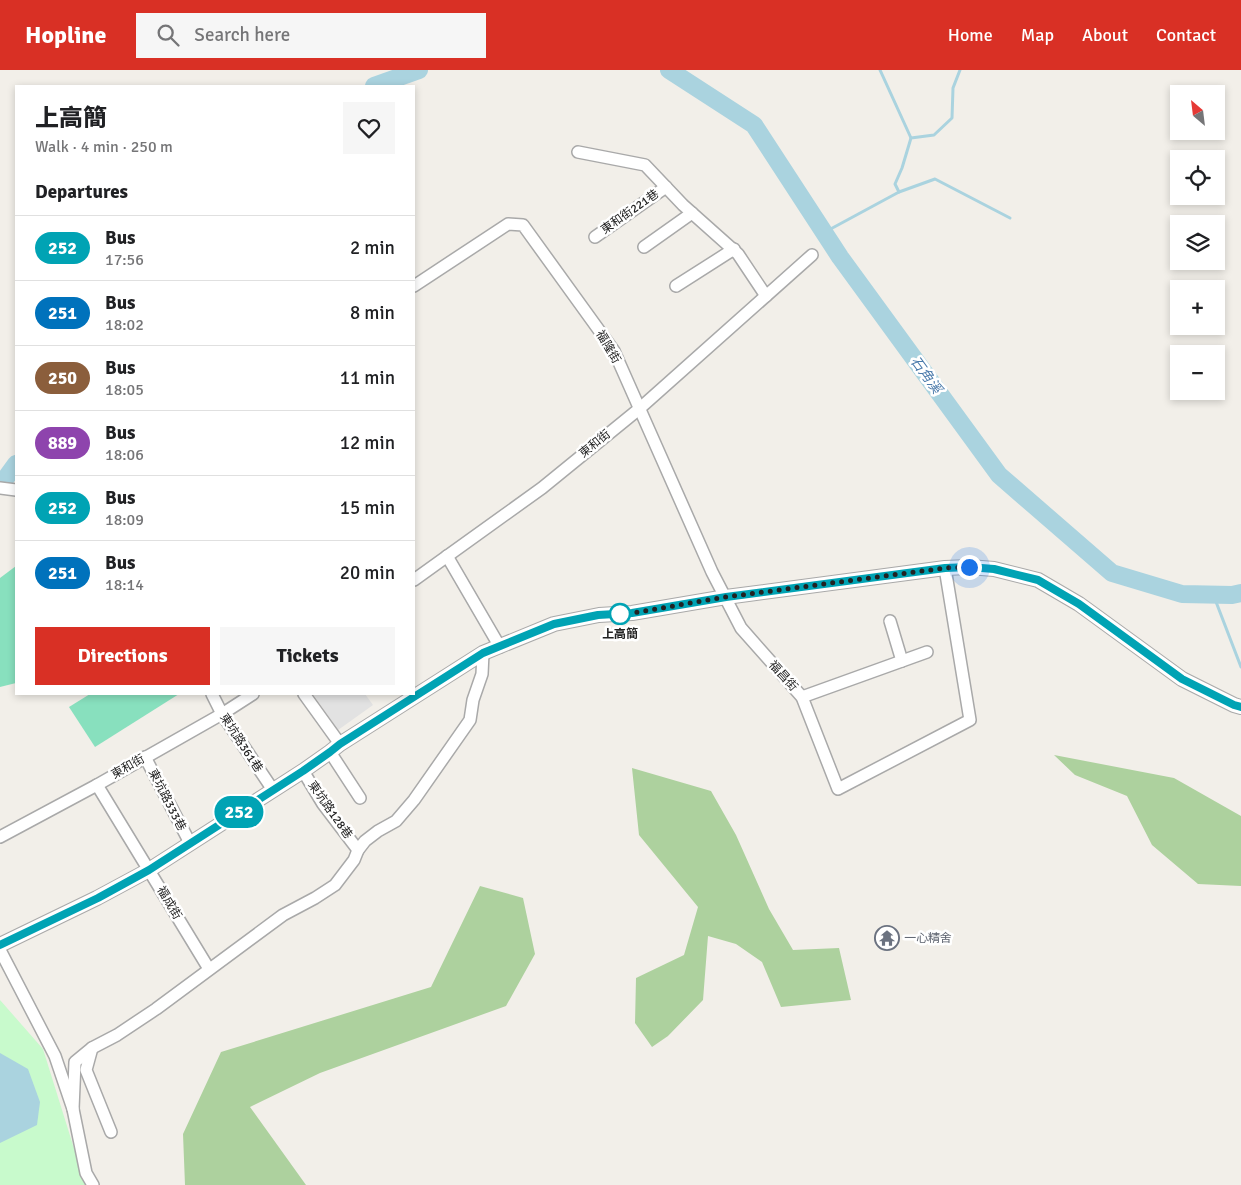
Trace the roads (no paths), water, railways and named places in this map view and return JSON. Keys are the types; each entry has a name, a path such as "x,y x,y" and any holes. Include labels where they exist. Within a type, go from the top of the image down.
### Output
{"street":[{"path":"578,152 645,165 692,213 738,254 766,296"},
{"name":"東和街221巷","path":"595,237 666,187"},
{"path":"644,247 692,213"},
{"name":"福隆街","path":"415,285 508,224 523,225 614,351 712,572 726,597"},
{"path":"676,286 734,250"},
{"name":"東和街","path":"415,579 542,488 639,409 812,255"},
{"path":"0,488 15,490"},
{"path":"447,556 500,647"},
{"path":"0,945 98,898 149,870 483,653 554,624 598,615 632,613 726,597 945,568 994,569 1038,580 1079,604 1182,679 1241,707"},
{"name":"福昌街","path":"726,597 741,628 802,697 838,789 970,720 945,568"},
{"path":"890,621 902,661"},
{"path":"802,697 928,652"},
{"path":"73,1109 75,1062 92,1048 117,1035 148,1014 283,915 335,885 354,860 358,850 365,841 396,820 414,800 470,720 472,700 482,674 483,653"},
{"name":"東坑路361巷","path":"212,695 222,714 273,790"},
{"name":"東和街","path":"0,837 97,785 222,714 251,695"},
{"path":"305,695 335,748 360,798"},
{"name":"東坑路333巷","path":"145,757 190,843"},
{"name":"東坑路128巷","path":"303,771 323,804 358,850"},
{"name":"福成街","path":"97,785 209,969"},
{"path":"0,950 55,1056 73,1109 86,1173 93,1185"},
{"path":"92,1048 86,1070 111,1132"}],"water":[{"path":"0,1053 28,1069 40,1102 37,1125 0,1143"}],"waterway":[{"name":"石角溪","path":"377,85 419,70"},
{"name":"石角溪","path":"669,70 754,125 840,257 999,475 1112,573 1182,594 1232,595 1241,593"},
{"path":"880,70 911,138"},
{"path":"899,192 895,184 911,138 934,135 952,118 953,88 960,70"},
{"path":"825,232 899,192 935,179 1010,218"},
{"name":"石角溪","path":"0,486 15,465"},
{"path":"1213,594 1241,667"}],"place":[{"name":"上高簡","path":"620,614"},
{"name":"一心精舍","path":"887,938"}]}
